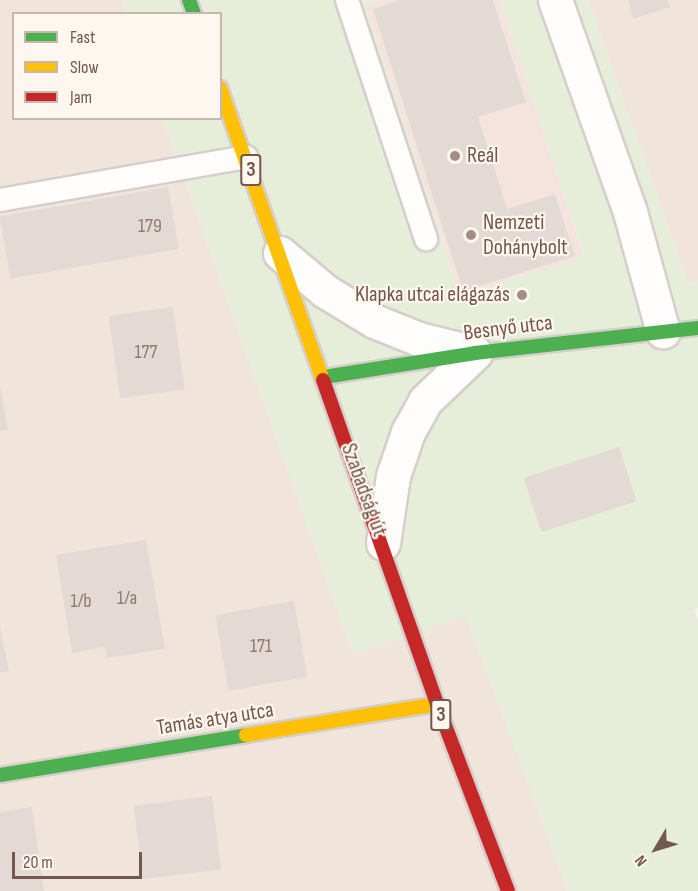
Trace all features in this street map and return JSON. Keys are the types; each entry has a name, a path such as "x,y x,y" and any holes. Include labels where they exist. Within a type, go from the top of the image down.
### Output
{"main road":[{"name":"Szabadság út","path":"222,93 383,543 437,704 508,891"},
{"name":"Besnyő utca","path":"324,377 475,353 698,328"},
{"name":"Tamás atya utca","path":"0,775 437,704"}],"street":[{"path":"555,0 630,212 663,332"},
{"path":"280,253 326,291 374,321 419,339 475,353"},
{"path":"383,543 393,476 408,432 425,401 475,353"}],"lane":[{"path":"347,0 426,239"},
{"path":"0,200 246,157"}],"shaded area":[{"path":"0,0 121,0 126,12 12,12 12,120 163,120 353,654 466,616 568,891 0,891"},
{"name":"Reál","path":"383,0 500,0 584,257 460,296 366,6"},
{"path":"588,0 698,0 698,282 688,283"}],"green space":[{"path":"121,0 383,0 366,6 460,296 584,256 500,0 588,0 688,283 698,282 698,608 694,610 698,620 698,891 568,891 466,616 353,654 163,120 222,120 222,12 126,12"}],"building":[{"name":"Reál","path":"400,0 493,0 526,102 478,117 507,209 555,194 575,256 463,291 373,9"},
{"path":"628,0 668,0 670,7 633,19"},
{"path":"168,187 179,249 11,279 0,217"},
{"path":"173,307 185,389 120,398 109,316"},
{"path":"0,384 8,430 0,431"},
{"path":"619,447 637,501 542,532 524,478"},
{"path":"146,540 165,649 107,658 105,647 72,653 56,555"},
{"path":"294,601 307,677 229,691 215,615"},
{"path":"0,627 9,671 0,672"},
{"path":"212,796 221,869 143,879 134,806"},
{"path":"32,807 44,891 0,891 0,812"}],"traffic: fast":[{"path":"189,0 193,12"},
{"path":"324,377 475,353 698,328"},
{"path":"0,775 246,735"}],"traffic: slow":[{"path":"222,94 323,380"},
{"path":"246,735 437,704"}],"traffic: jam":[{"path":"323,380 437,704 508,891"}],"place":[{"name":"Reál","path":"455,156"},
{"name":"Nemzeti Dohánybolt","path":"471,235"},
{"name":"Klapka utcai elágazás","path":"522,295"}]}
